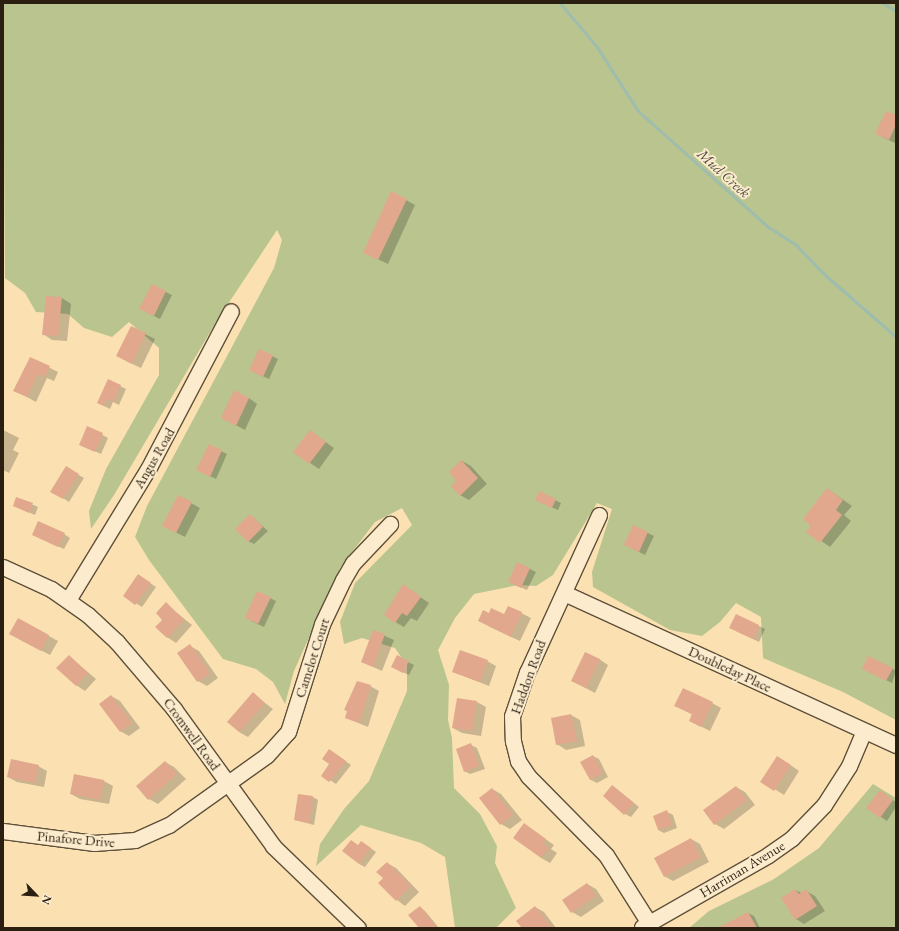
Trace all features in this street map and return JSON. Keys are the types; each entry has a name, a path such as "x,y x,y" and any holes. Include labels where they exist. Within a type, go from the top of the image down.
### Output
{"street":[{"name":"Angus Road","path":"68,600 148,469 231,311"},
{"name":"Haddon Road","path":"599,515 564,593 538,644 519,693 512,716 515,752 528,776 615,866 645,925"},
{"name":"Camelot Court","path":"229,784 277,747 288,732 322,624 342,580 352,563 390,524"},
{"name":"Cromwell Road","path":"3,567 51,589 68,600 132,657 174,709 273,846 358,928"},
{"name":"Doubleday Place","path":"564,593 896,745"},
{"name":"Harriman Avenue","path":"645,925 755,863 792,838 824,804 849,766 864,731"},
{"name":"Pinafore Drive","path":"3,831 81,841 126,842 146,837 169,825 229,784"}],"green space":[{"path":"3,3 896,3 896,720 843,692 763,658 761,617 736,603 720,622 702,636 670,630 593,587 592,572 612,509 597,503 553,575 536,586 518,585 474,594 455,618 438,650 449,685 448,720 452,738 454,788 480,814 497,846 495,863 516,908 496,928 455,928 445,857 421,843 361,825 316,866 320,844 344,809 369,781 407,691 407,666 395,648 362,638 344,644 340,622 355,583 412,525 402,508 375,522 340,568 294,671 285,704 273,682 256,669 223,659 149,560 135,537 147,506 274,268 282,240 277,230 216,322 114,495 91,529 89,511 106,469 159,375 159,348 129,322 112,337 84,328 68,314 36,312 25,293 5,278"},
{"path":"873,784 896,798 896,928 689,928 709,911 774,879 819,848"}],"building":[{"path":"886,111 896,115 896,125 889,140 875,134"},
{"path":"391,191 407,199 378,260 363,253"},
{"path":"152,284 166,291 154,316 139,309"},
{"path":"46,296 62,297 58,336 42,335"},
{"path":"131,326 146,333 132,364 116,356"},
{"path":"259,349 273,355 263,377 249,370"},
{"path":"30,357 50,366 45,377 38,374 27,397 13,391"},
{"path":"108,379 121,385 113,402 107,399 104,406 97,403"},
{"path":"234,390 249,398 236,426 221,418"},
{"path":"87,426 103,433 95,452 79,445"},
{"path":"310,430 326,442 309,464 293,452"},
{"path":"209,444 222,450 210,477 196,470"},
{"path":"461,460 478,478 460,496 451,486 456,481 449,472"},
{"path":"66,466 79,474 63,499 50,492"},
{"path":"827,488 843,500 836,510 842,515 820,543 806,532 811,526 803,519"},
{"path":"539,491 556,499 552,508 535,500"},
{"path":"178,495 192,502 176,533 162,526"},
{"path":"16,497 33,503 29,513 13,506"},
{"path":"250,514 263,527 248,542 235,529"},
{"path":"38,521 65,533 58,547 32,535"},
{"path":"633,525 648,532 639,552 624,545"},
{"path":"517,562 530,568 521,588 508,582"},
{"path":"138,574 151,583 135,605 123,596"},
{"path":"403,584 421,597 407,616 402,613 395,623 384,615"},
{"path":"257,591 271,597 258,624 245,618"},
{"path":"166,602 184,620 167,638 155,627 162,620 156,613"},
{"path":"508,606 522,612 511,637 478,621 483,610 489,613 491,608 504,614"},
{"path":"736,614 759,625 753,639 729,628"},
{"path":"18,618 49,635 41,651 9,634"},
{"path":"373,630 385,634 373,667 361,662"},
{"path":"190,644 210,673 197,682 177,653"},
{"path":"460,650 488,660 480,682 452,672"},
{"path":"585,652 600,659 586,688 571,681"},
{"path":"69,655 88,673 76,686 56,668"},
{"path":"397,655 409,661 403,673 391,667"},
{"path":"868,656 893,668 886,681 862,669"},
{"path":"357,681 371,685 359,723 345,718 347,711 344,710"},
{"path":"683,688 713,702 701,727 689,721 692,714 674,706"},
{"path":"253,692 265,703 239,732 227,722"},
{"path":"111,695 132,723 120,732 99,704"},
{"path":"457,698 477,701 472,731 452,728"},
{"path":"571,714 577,741 556,745 551,718"},
{"path":"471,743 479,766 464,772 456,749"},
{"path":"329,749 346,761 329,782 321,776 329,764 322,759"},
{"path":"593,755 603,773 590,780 580,762"},
{"path":"777,756 791,765 774,791 760,782"},
{"path":"11,759 39,765 35,783 7,777"},
{"path":"165,761 177,774 148,800 136,786"},
{"path":"74,774 104,780 100,800 70,794"},
{"path":"612,785 634,803 624,815 603,796"},
{"path":"736,786 747,800 714,825 703,810"},
{"path":"492,788 513,815 500,825 479,798"},
{"path":"880,790 893,800 880,818 866,808"},
{"path":"298,794 313,796 309,823 294,820"},
{"path":"667,810 672,825 658,830 653,816"},
{"path":"524,823 546,839 543,843 549,848 541,858 513,838"},
{"path":"691,838 701,857 664,877 654,858"},
{"path":"351,840 358,845 361,841 371,848 359,864 342,851"},
{"path":"387,862 411,886 396,901 378,883 383,878 376,872"},
{"path":"587,883 596,896 571,913 562,900"},
{"path":"795,889 799,894 806,889 817,906 795,920 781,898"},
{"path":"420,906 437,928 419,928 408,915"},
{"path":"535,906 552,928 522,928 516,921"},
{"path":"748,912 757,928 718,928"}],"waterway":[{"name":"Mud Creek","path":"560,3 597,47 638,111 767,226 796,245 824,274 896,337"},
{"path":"883,3 896,11"}]}
